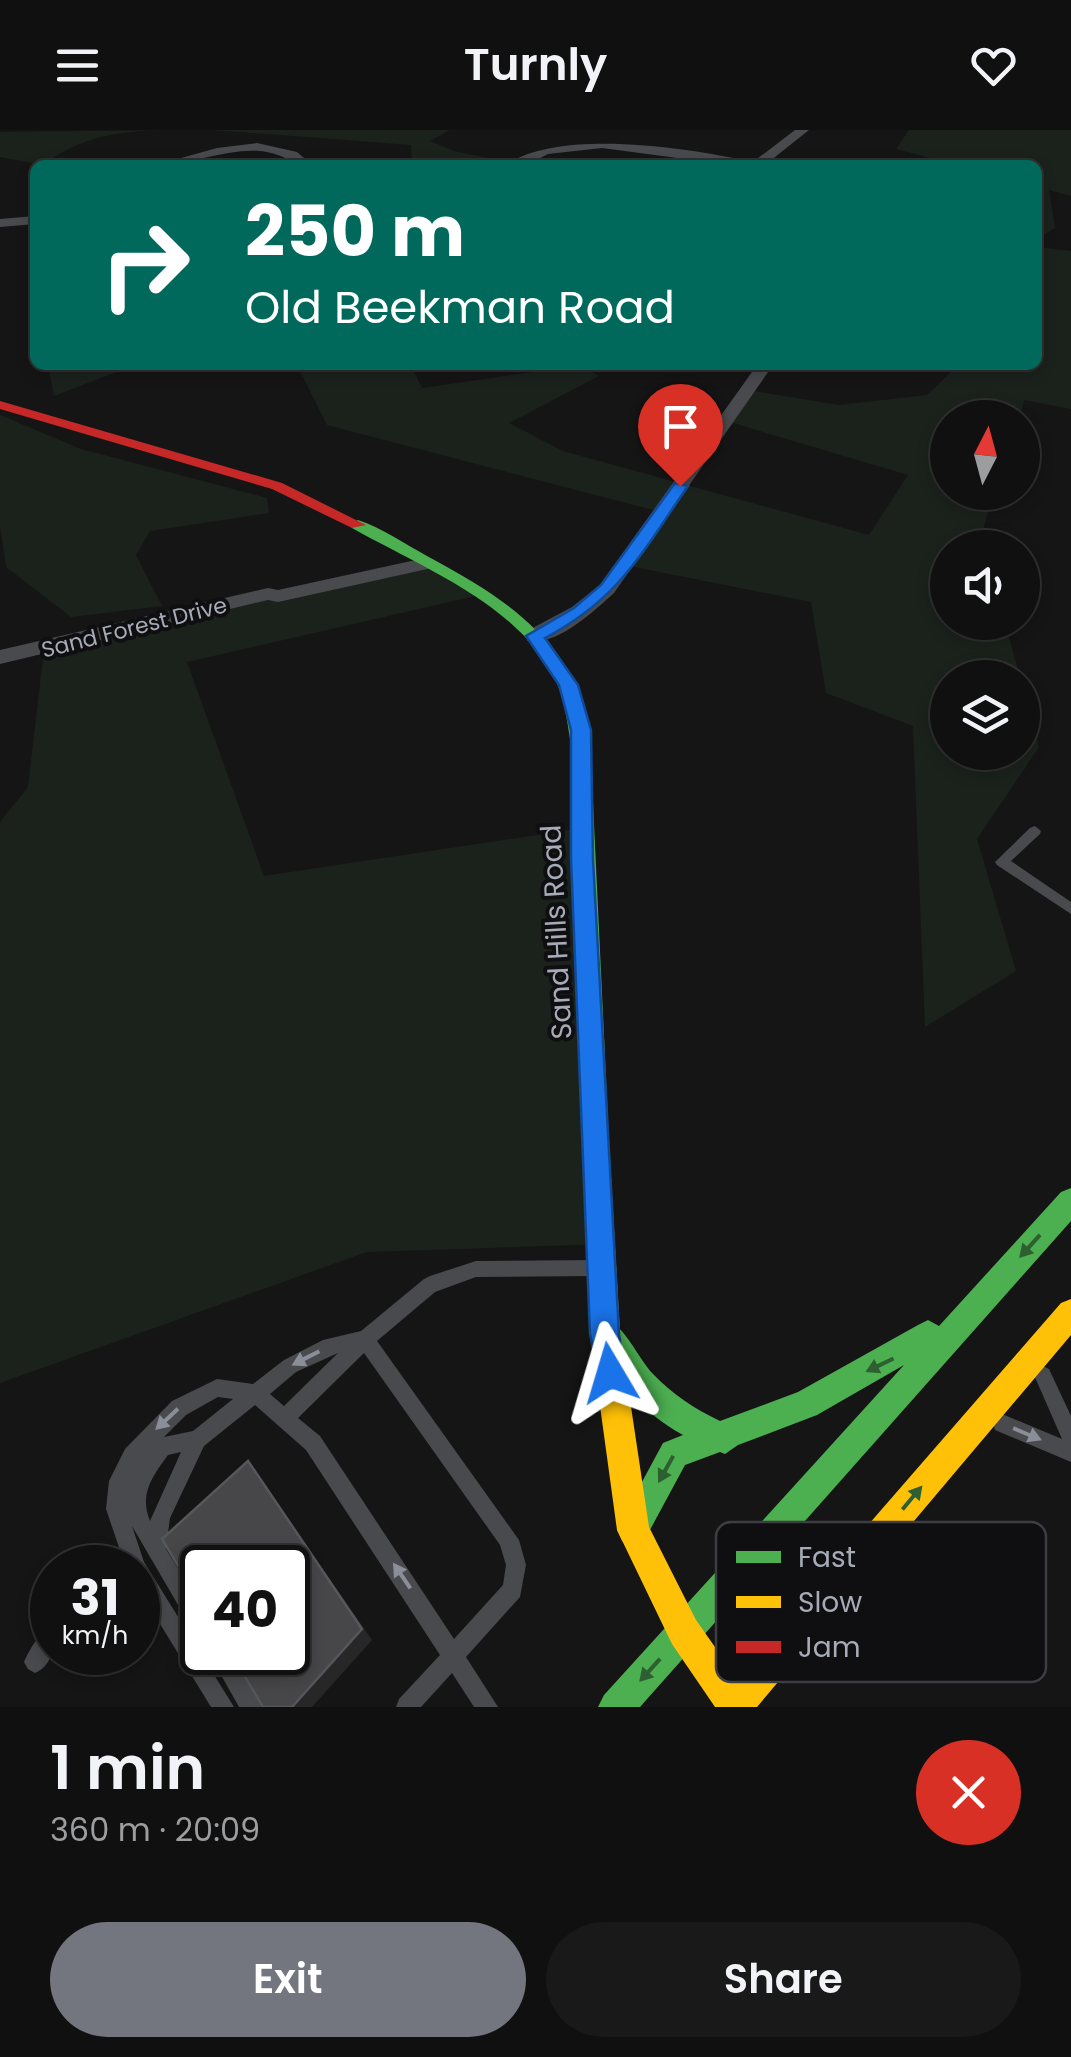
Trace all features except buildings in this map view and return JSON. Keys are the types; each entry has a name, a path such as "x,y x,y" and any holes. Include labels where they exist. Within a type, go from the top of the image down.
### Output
{"main road":[{"name":"Sand Hills Road","path":"0,405 38,420 278,486 316,501 508,612 535,636 568,685 581,730 580,800 604,1334 632,1530 684,1632 716,1679"},
{"path":"782,1522 1071,1200"},
{"path":"632,1530 674,1454 724,1439 893,1360 989,1291"},
{"path":"892,1522 1071,1313"},
{"path":"604,1334 639,1391 686,1424 724,1439"},
{"path":"616,1707 716,1596"},
{"name":"Sand Hills Road","path":"718,1682 735,1707"},
{"path":"735,1707 756,1682"}],"street":[{"path":"764,160 803,130"},
{"path":"520,160 543,147 572,139 601,138 722,160"},
{"path":"182,160 223,150 262,148 289,152 299,160"},
{"path":"0,223 30,220"},
{"path":"535,636 580,612 607,589 761,370"},
{"name":"Sand Forest Drive","path":"0,657 416,559"}],"lane":[{"path":"1035,831 1002,862 1071,909"},
{"path":"286,1417 366,1339 430,1285 476,1269 602,1268"},
{"path":"152,1545 134,1516 138,1478 162,1447 197,1439 290,1366 329,1346 366,1339"},
{"path":"366,1339 509,1540 516,1565 513,1590 407,1707"},
{"path":"1034,1356 1071,1438"},
{"path":"128,1545 116,1510 118,1481 132,1456 179,1408 218,1388 255,1393 312,1442 487,1707"},
{"path":"983,1415 1071,1452"},
{"path":"157,1545 160,1517 197,1439"},
{"path":"160,1558 180,1591"},
{"path":"160,1606 223,1707"},
{"path":"232,1675 251,1707"}],"shaded area":[{"path":"167,130 102,137 50,160 30,163 0,157 0,132"},
{"path":"213,130 450,130 430,141 454,151 499,160 412,160 411,145"},
{"path":"909,130 1071,130 1071,196 1049,190 1055,228 1042,236 1042,160 937,160 896,149"},
{"path":"1042,247 1071,251 1071,409 1040,400 930,400 930,510 989,510 985,530 930,530 930,640 1010,640 1015,660 930,660 930,770 1024,770 977,839 1016,971 925,1027 913,726 826,693 811,602 624,565 657,511 327,425 300,370 413,370 422,388 546,370 589,370 599,376 509,423 563,451 869,535 908,475 726,421 747,390 839,405 927,395 953,370 1042,370"},
{"path":"49,370 122,370 54,396"},
{"path":"0,415 81,449 267,498 269,513 150,531 136,555 162,606 71,617 6,567 0,526"},
{"path":"430,563 480,595 187,662 264,876 584,828 605,1244 367,1252 0,1383 0,822 28,787 44,649"}],"traffic: fast":[{"path":"358,525 497,606 543,648 568,689 580,739 596,1142"},
{"path":"782,1522 1071,1201"},
{"path":"605,1333 629,1369 655,1397 686,1420 725,1439"},
{"path":"633,1530 674,1454 806,1404 928,1335"},
{"path":"616,1707 716,1596"}],"traffic: slow":[{"path":"596,1142 605,1333 633,1530 684,1632 716,1678"},
{"path":"892,1522 1071,1313"},
{"path":"719,1682 736,1707"},
{"path":"734,1707 755,1682"}],"traffic: jam":[{"path":"0,405 277,486 358,525"}],"route":[{"path":"610,1373 604,1334 582,859 581,730 568,685 535,636 580,612 607,589 680,486"}]}
